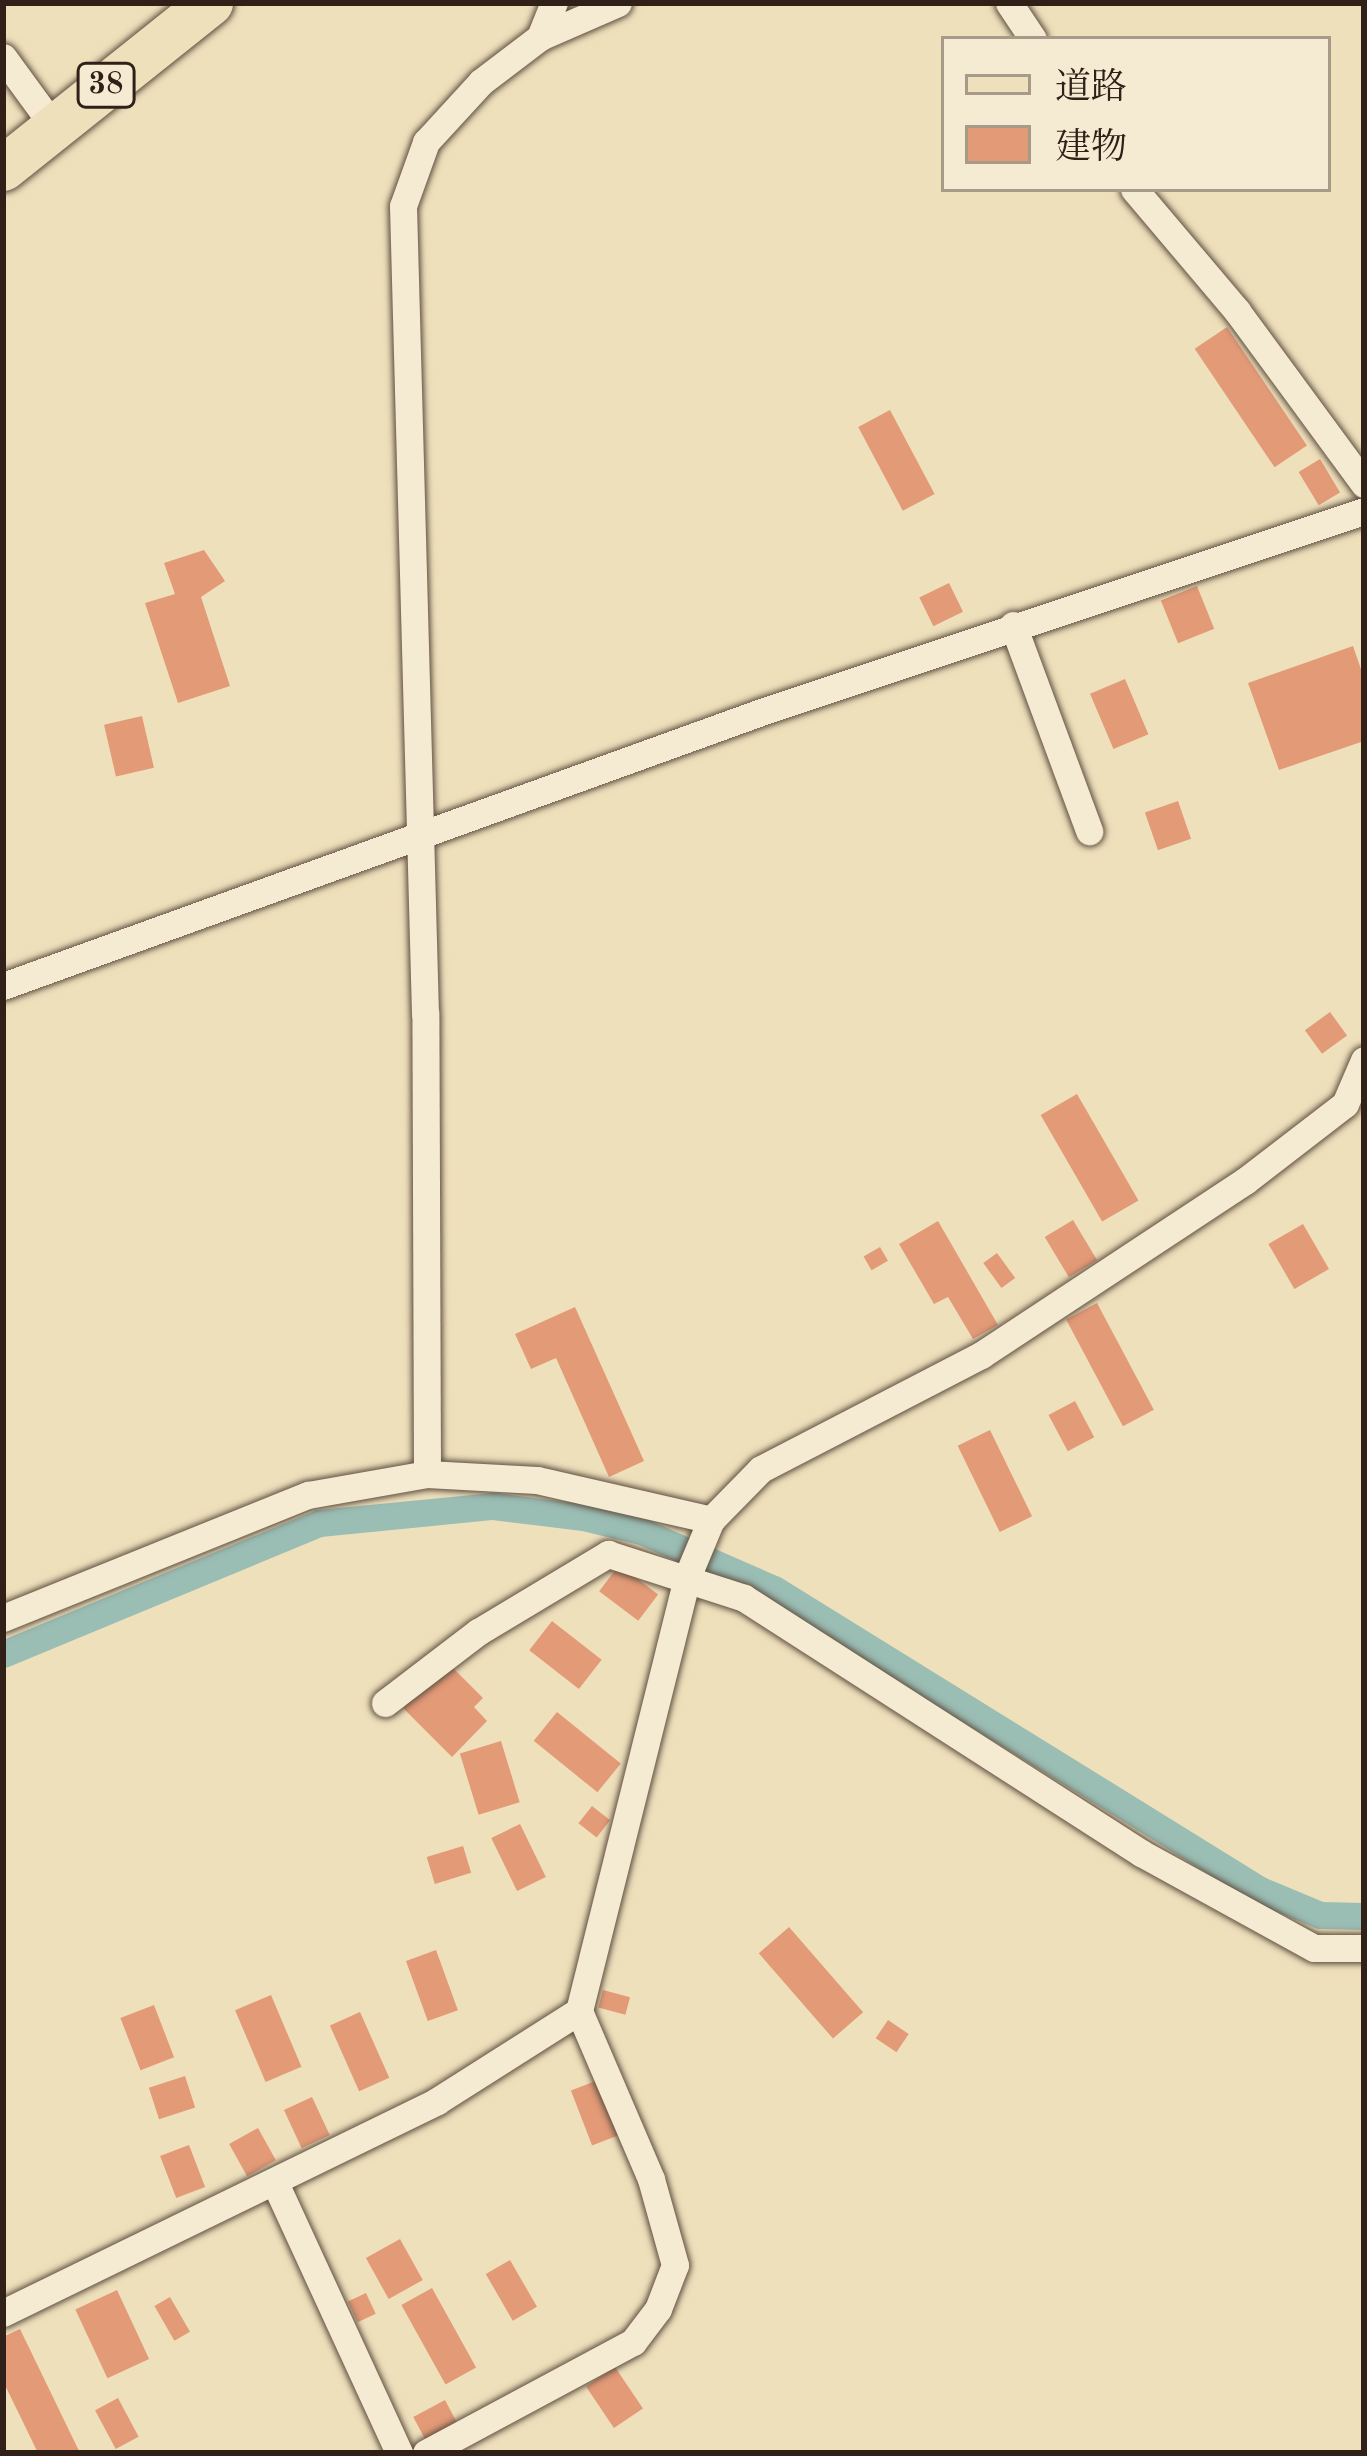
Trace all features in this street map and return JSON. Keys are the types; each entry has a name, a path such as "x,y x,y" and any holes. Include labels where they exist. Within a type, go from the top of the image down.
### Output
{"main road":[{"name":"38","path":"3,167 210,3"}],"street":[{"path":"540,37 554,3"},
{"path":"427,1474 420,839 403,206 426,142 481,82 540,37 618,3"},
{"path":"1009,3 1031,36"},
{"path":"3,57 54,127"},
{"path":"1137,192 1238,311 1364,484"},
{"path":"3,986 1013,625 1364,511"},
{"path":"1013,625 1089,831"},
{"path":"426,2453 633,2342 658,2309 675,2265 651,2179 579,2011 688,1575 711,1520 761,1469 961,1366 1081,1293 1355,1102 1364,1060"},
{"path":"3,1618 308,1495 427,1474 537,1480 711,1520"},
{"path":"385,1703 478,1632 608,1554 688,1575 744,1598 1141,1853 1314,1948 1364,1948"},
{"path":"3,2313 276,2185 436,2101 579,2011"},
{"path":"276,2185 399,2453"}],"building":[{"path":"1227,327 1307,446 1275,467 1195,349"},
{"path":"890,410 935,494 903,511 858,427"},
{"path":"1320,459 1340,492 1319,505 1299,472"},
{"path":"204,550 225,581 201,597 230,686 178,703 145,603 175,594 164,563"},
{"path":"949,583 963,612 933,626 919,597"},
{"path":"1197,586 1214,629 1178,643 1161,601"},
{"path":"1353,646 1364,678 1364,741 1279,770 1248,683"},
{"path":"1125,679 1148,734 1113,749 1090,694"},
{"path":"142,716 154,768 116,776 104,725"},
{"path":"1178,801 1191,839 1158,850 1145,812"},
{"path":"1330,1012 1347,1035 1322,1054 1305,1030"},
{"path":"1077,1094 1138,1201 1102,1222 1041,1115"},
{"path":"1073,1220 1097,1260 1069,1277 1045,1237"},
{"path":"938,1221 998,1325 973,1339 948,1297 934,1304 899,1244"},
{"path":"1303,1224 1329,1269 1294,1289 1268,1244"},
{"path":"880,1247 888,1261 872,1270 864,1256"},
{"path":"997,1253 1015,1278 1001,1288 983,1263"},
{"path":"1097,1303 1154,1410 1123,1426 1066,1319"},
{"path":"575,1307 644,1461 609,1477 556,1358 531,1369 515,1334"},
{"path":"1075,1401 1094,1437 1068,1451 1049,1415"},
{"path":"990,1430 1032,1516 1000,1532 958,1446"},
{"path":"619,1565 658,1594 638,1621 599,1591"},
{"path":"552,1621 602,1660 579,1689 529,1650"},
{"path":"448,1663 483,1698 474,1707 487,1721 452,1757 403,1708"},
{"path":"557,1712 621,1764 597,1792 534,1741"},
{"path":"501,1741 520,1802 479,1815 460,1754"},
{"path":"592,1806 610,1820 597,1837 578,1823"},
{"path":"520,1824 546,1877 517,1891 491,1838"},
{"path":"463,1846 471,1873 435,1884 427,1857"},
{"path":"789,1927 863,2012 833,2039 759,1953"},
{"path":"436,1950 458,2010 428,2021 406,1961"},
{"path":"603,1990 630,1997 625,2015 598,2007"},
{"path":"271,1995 301,2067 266,2082 235,2010"},
{"path":"154,2005 174,2057 140,2070 120,2018"},
{"path":"360,2012 389,2078 359,2091 330,2025"},
{"path":"888,2020 909,2034 896,2052 876,2038"},
{"path":"185,2076 195,2107 159,2119 149,2088"},
{"path":"598,2080 619,2135 592,2145 571,2090"},
{"path":"312,2097 330,2135 302,2148 284,2110"},
{"path":"258,2128 276,2160 247,2176 229,2144"},
{"path":"189,2145 205,2187 176,2198 160,2156"},
{"path":"400,2239 423,2280 389,2299 366,2258"},
{"path":"510,2260 537,2307 513,2321 486,2274"},
{"path":"432,2288 476,2368 446,2385 401,2305"},
{"path":"117,2290 149,2359 107,2378 75,2309"},
{"path":"366,2293 376,2314 358,2322 348,2301"},
{"path":"170,2297 190,2332 174,2341 154,2306"},
{"path":"20,2329 80,2453 38,2453 3,2381 3,2337"},
{"path":"615,2367 643,2408 614,2428 586,2387"},
{"path":"118,2398 139,2437 116,2449 95,2410"},
{"path":"445,2400 457,2423 425,2440 413,2417"}],"waterway":[{"path":"3,1654 319,1523 493,1506 583,1517 641,1531 774,1589 1260,1890 1320,1915 1364,1916"}]}
